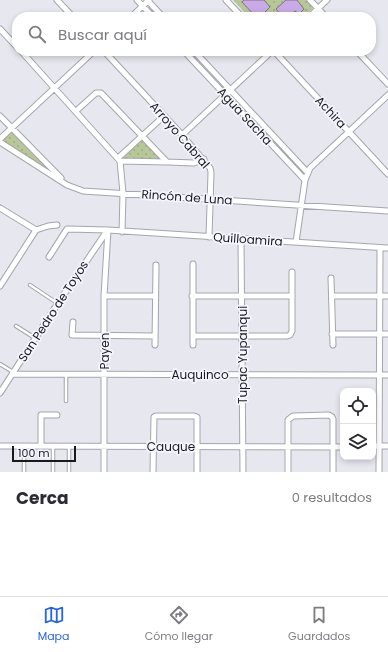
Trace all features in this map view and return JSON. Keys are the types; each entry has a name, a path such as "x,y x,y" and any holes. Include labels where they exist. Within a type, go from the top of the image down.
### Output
{"street":[{"path":"57,0 68,12"},
{"path":"137,0 148,12"},
{"path":"136,12 148,0 159,12"},
{"path":"226,0 237,12"},
{"path":"310,0 322,12"},
{"path":"314,12 327,0"},
{"path":"0,29 12,42"},
{"path":"26,56 119,159 123,193 122,232"},
{"path":"0,139 89,56"},
{"name":"Arroyo Cabral","path":"109,56 209,165 211,172 209,237"},
{"name":"Agua Sacha","path":"189,56 305,180"},
{"name":"Agua Sacha","path":"199,56 308,173"},
{"path":"182,135 267,56"},
{"name":"Achira","path":"278,56 388,174"},
{"path":"362,56 388,84"},
{"path":"76,111 96,93 101,93 167,162"},
{"path":"296,242 305,180 313,164 388,95"},
{"path":"0,116 67,185"},
{"path":"119,159 164,116"},
{"name":"Rincón de Luna","path":"0,142 67,185 83,191 388,211"},
{"path":"119,159 194,164 204,160"},
{"path":"1,210 36,230"},
{"path":"0,286 36,230 57,225"},
{"name":"Quilloamira","path":"49,257 66,229 108,230 388,248"},
{"name":"Payen","path":"104,472 104,296 108,230"},
{"name":"San Pedro de Toyos","path":"0,393 58,303 108,230"},
{"name":"Tupac Yupanqui","path":"241,239 243,472"},
{"path":"379,472 380,248"},
{"path":"155,345 156,264"},
{"path":"193,264 193,345"},
{"path":"193,336 242,337 290,335 292,331 292,272"},
{"path":"331,278 333,344"},
{"path":"104,296 155,296"},
{"path":"192,296 291,296"},
{"path":"332,296 388,296"},
{"path":"73,322 72,336 155,336"},
{"path":"332,334 388,334"},
{"name":"Auquinco","path":"12,374 388,374"},
{"path":"41,446 41,415 57,415"},
{"path":"288,472 288,420 290,417 329,415 332,416 333,419 333,472"},
{"path":"153,472 154,417 156,416 197,417 197,472"},
{"name":"Cauque","path":"0,446 340,447"},
{"path":"379,446 388,446"}],"lane":[{"path":"30,285 58,303"},
{"path":"16,326 35,338"},
{"path":"0,364 12,374"},
{"path":"66,374 66,401"},
{"path":"24,446 24,472"},
{"path":"53,446 53,472"},
{"path":"69,446 69,472"}],"green space":[{"path":"233,0 306,0 313,8 309,12 244,12"},
{"path":"9,128 62,182 0,141"},
{"path":"143,139 162,160 123,158"}],"building":[{"path":"244,0 264,0 270,7 265,12 251,12 242,2"},
{"path":"286,0 297,0 304,9 301,12 279,12 276,9"}]}
